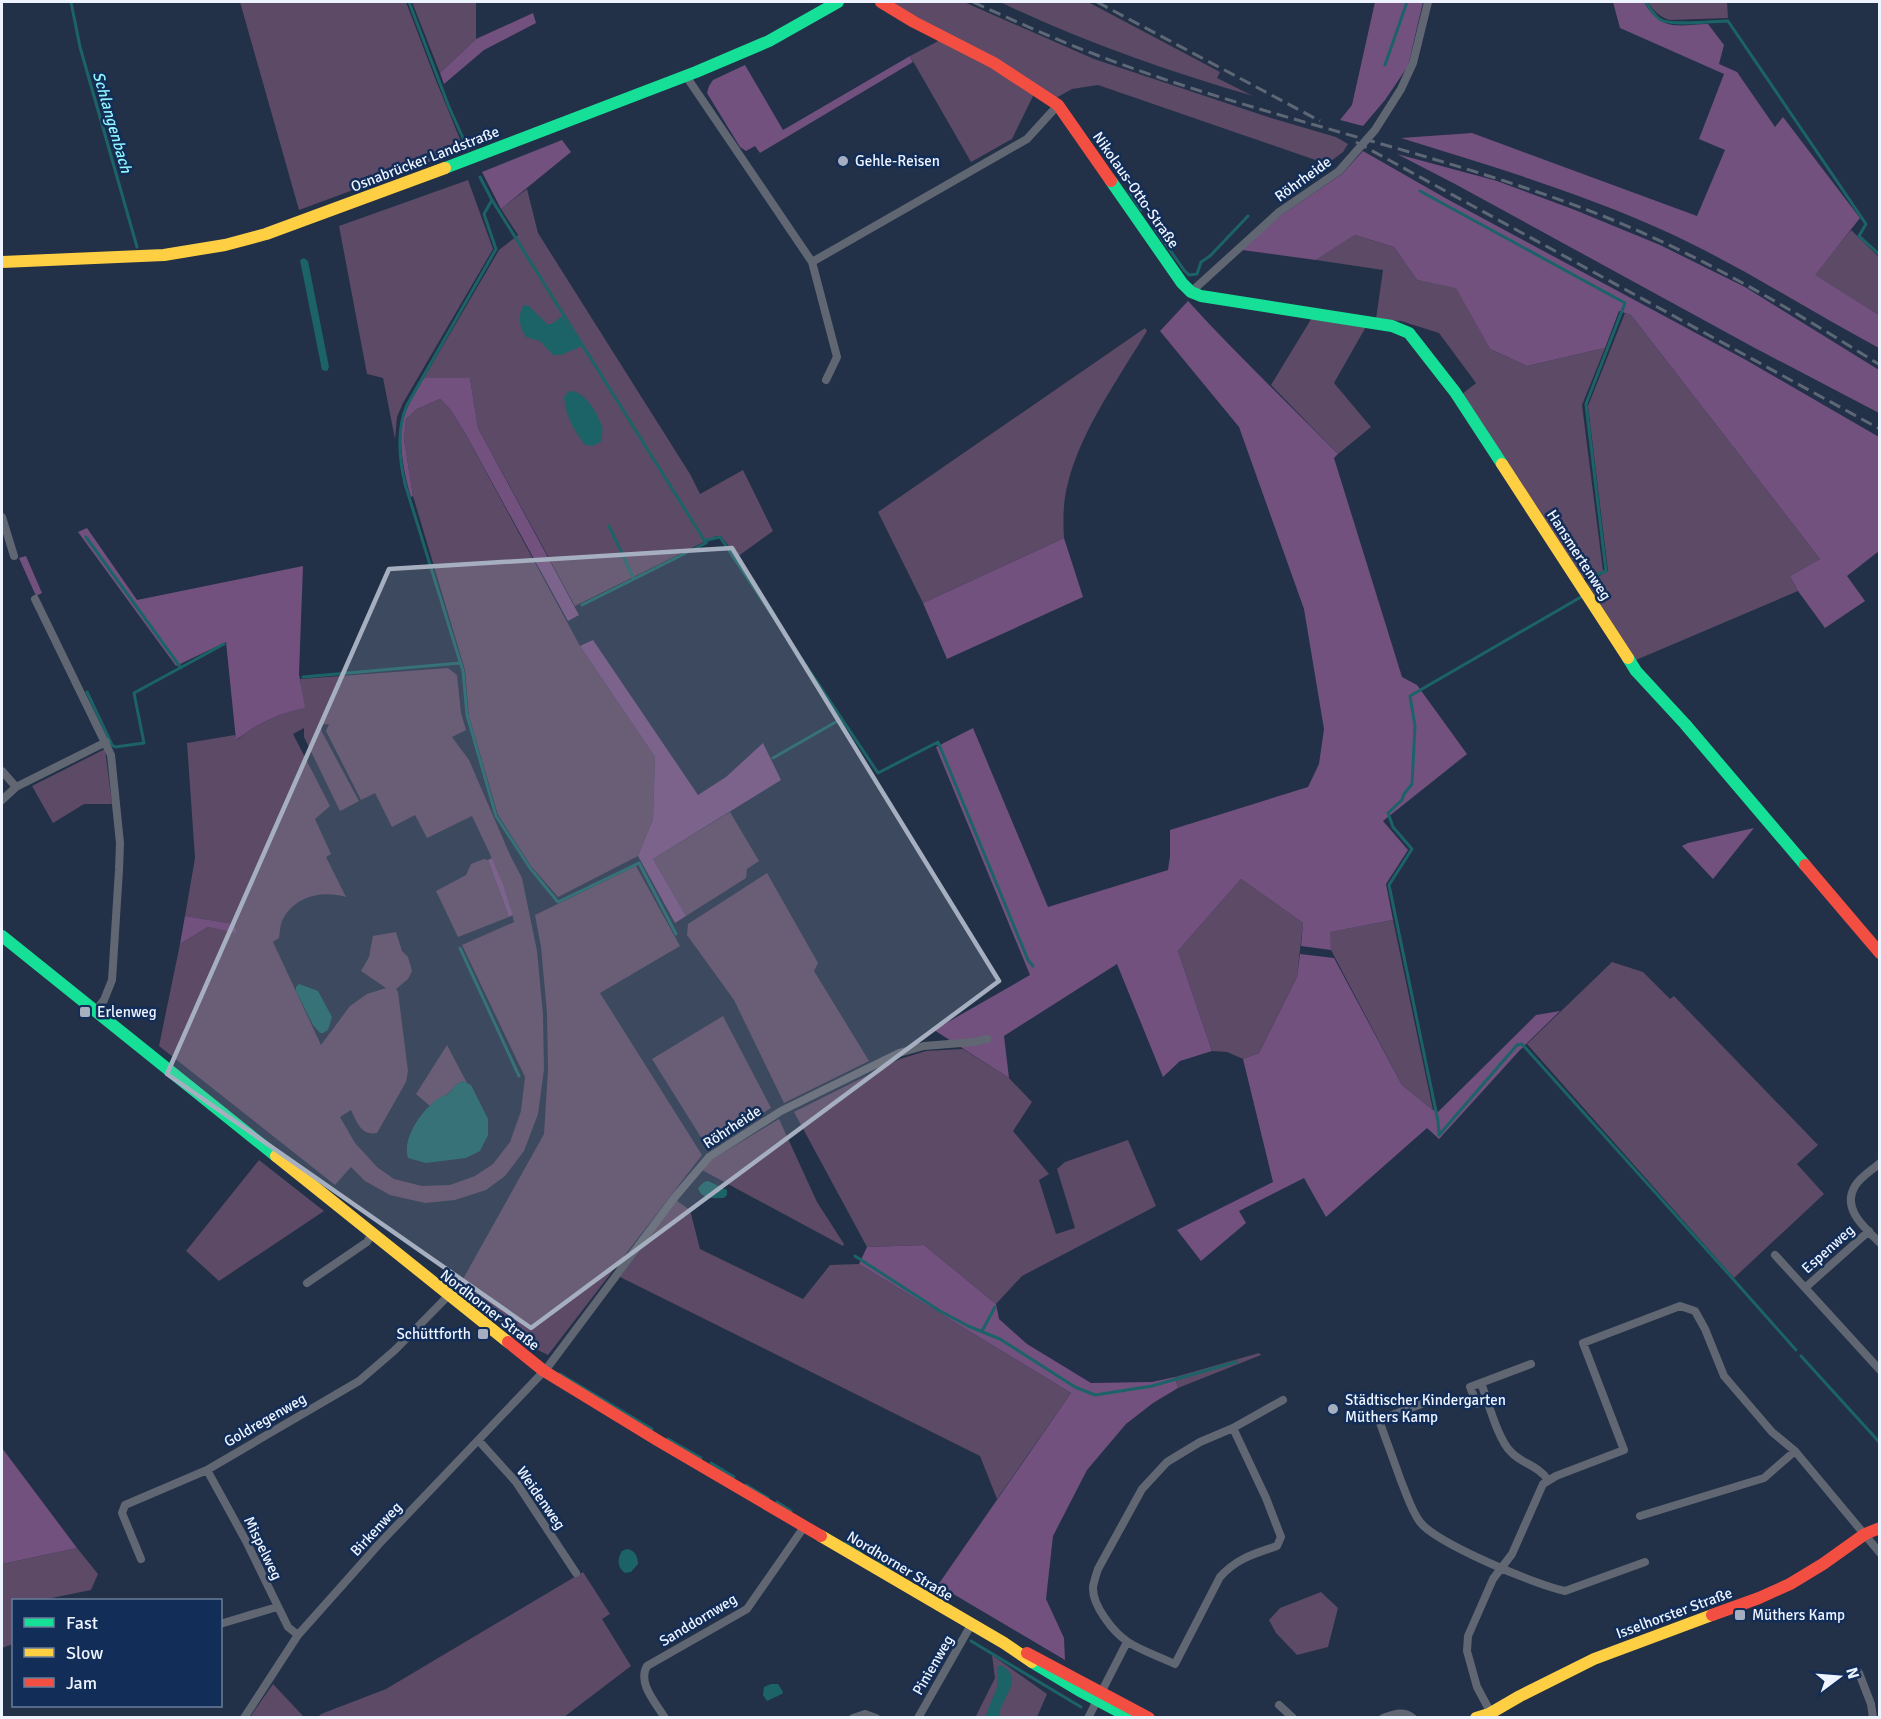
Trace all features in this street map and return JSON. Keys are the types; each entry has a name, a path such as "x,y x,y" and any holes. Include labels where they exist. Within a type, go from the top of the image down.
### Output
{"street":[{"name":"Osnabrücker Landstraße","path":"2,262 164,255 225,245 303,222 686,76 769,41 838,2"},
{"name":"Nikolaus-Otto-Straße","path":"881,2 975,52 1033,86 1058,105 1182,284 1191,292"},
{"name":"Röhrheide","path":"1191,292 1279,212 1339,171 1375,130 1401,88 1413,63 1428,2"},
{"path":"686,76 812,262 837,357 826,380"},
{"path":"812,262 1027,140 1058,105"},
{"name":"Hansmertenweg","path":"1191,292 1201,296 1392,326 1409,333 1455,392 1636,670 1685,724 1880,953"},
{"path":"2,517 14,556"},
{"path":"35,599 111,755 120,843 119,870 112,980 104,1000 95,1011"},
{"path":"2,800 16,787 106,742"},
{"path":"2,771 16,787"},
{"name":"Nordhorner Straße","path":"2,936 544,1371 804,1527 1004,1643 1037,1666 1099,1697 1149,1718"},
{"name":"Röhrheide","path":"544,1371 675,1197 709,1157 781,1111 899,1053 924,1046 987,1039"},
{"path":"1880,1163 1855,1185 1850,1199 1854,1215 1880,1243"},
{"name":"Espenweg","path":"1806,1287 1869,1231"},
{"path":"307,1283 367,1242 372,1234"},
{"name":"Espenweg","path":"1775,1255 1880,1370"},
{"name":"Goldregenweg","path":"141,1559 122,1513 123,1507 207,1470 359,1381 395,1350 448,1296"},
{"path":"1485,1715 1467,1651 1468,1636 1493,1579 1512,1554 1543,1484 1624,1450 1583,1343 1680,1306 1695,1311 1724,1376 1772,1432 1795,1450 1880,1553"},
{"path":"1531,1364 1481,1383 1503,1441 1511,1453 1543,1472 1548,1480"},
{"name":"Birkenweg","path":"244,1718 298,1635 379,1544 544,1371"},
{"path":"1233,1428 1266,1498 1281,1537 1280,1542 1277,1546 1243,1558 1230,1566 1220,1577 1175,1664 1127,1641 1112,1626 1096,1604 1093,1588 1098,1569 1142,1489 1160,1469 1176,1455 1233,1428 1283,1400"},
{"path":"1424,1403 1379,1420 1412,1508 1422,1525 1432,1534 1502,1568 1565,1591 1645,1562"},
{"name":"Weidenweg","path":"479,1441 516,1482 576,1573"},
{"path":"1640,1516 1764,1478 1795,1450"},
{"name":"Mispelweg","path":"207,1470 246,1540 288,1627 298,1635"},
{"name":"Isselhorster Straße","path":"1865,1535 1870,1526 1880,1518"},
{"name":"Sanddornweg","path":"665,1718 644,1682 643,1673 647,1666 747,1609 804,1527"},
{"name":"Isselhorster Straße","path":"1485,1715 1594,1659 1790,1584 1865,1535 1880,1528"},
{"path":"222,1623 277,1607"},
{"name":"Pinienweg","path":"918,1718 971,1625"},
{"path":"1088,1718 1127,1641"},
{"path":"1859,1673 1871,1704 1873,1718"},
{"name":"Nordhorner Straße","path":"1099,1697 1131,1718"},
{"path":"1279,1705 1293,1718"},
{"path":"1383,1718 1399,1712 1406,1713 1413,1718"},
{"path":"853,1718 866,1714 876,1718"}],"highlighted area":[{"path":"732,548 999,981 531,1328 167,1074 389,569"}],"shaded area":[{"path":"240,2 406,2 464,149 299,210"},
{"path":"412,2 476,2 476,39 440,73"},
{"path":"891,2 964,2 1094,59 1271,118 1336,137 1348,144 1343,152 1327,164 1098,85 1072,89 1056,98"},
{"path":"1000,2 1088,2 1220,72 1217,78 1253,96 1125,54 1062,30"},
{"path":"1375,2 1423,2 1408,66 1385,100 1363,126 1340,120 1352,105"},
{"path":"1613,2 1644,2 1657,18 1671,25 1708,24 1724,45 1719,64 1737,72 1775,127 1783,117 1860,218 1815,275 1879,315 1879,348 1748,274 1667,232 1569,193 1401,138 1472,133 1697,216 1725,150 1699,139 1724,74 1620,28"},
{"path":"1648,2 1727,2 1728,18 1670,20 1657,13"},
{"path":"533,13 536,23 484,50 444,84 440,73 476,39"},
{"path":"942,39 1010,77 1034,94 1012,139 971,162 910,56"},
{"path":"910,56 913,62 760,153 755,146 746,151 740,147 707,93 713,80 745,65 783,130"},
{"path":"562,140 571,152 501,209 482,172"},
{"path":"1363,151 1447,199 1746,360 1879,437 1879,551 1847,576 1865,601 1825,628 1790,576 1820,559 1631,315 1619,311 1605,348 1527,366 1490,349 1456,288 1417,280 1394,247 1355,235 1316,260 1242,250 1280,216 1342,174"},
{"path":"1397,154 1497,181 1575,210 1660,245 1745,287 1879,370 1879,413 1753,347"},
{"path":"468,180 493,249 403,403 397,417 395,439 383,378 367,374 339,226"},
{"path":"527,189 538,233 690,474 700,494 743,470 773,531 737,557 721,536 716,536 575,606 478,428 470,378 424,378 499,250 518,235 501,209"},
{"path":"1851,230 1879,257 1879,315 1814,275"},
{"path":"1355,235 1394,247 1417,280 1456,287 1490,349 1527,366 1605,348 1582,405 1603,571 1582,579 1461,395 1476,383 1439,333 1401,321 1376,319 1383,270 1316,260"},
{"path":"304,258 308,261 329,367 327,371 322,370 300,260"},
{"path":"1188,301 1338,454 1334,458 1402,677 1417,685 1467,754 1383,821 1408,850 1386,884 1393,920 1330,932 1331,950 1301,946 1303,923 1241,879 1178,951 1212,1051 1180,1061 1163,1077 1117,964 1004,1036 1009,1078 934,1030 1030,975 936,747 973,728 1048,907 1168,870 1170,830 1308,787 1319,764 1324,729 1304,609 1239,427 1160,331"},
{"path":"524,305 529,306 547,324 552,324 562,316 582,346 561,355 553,355 540,341 526,337 520,321 520,313"},
{"path":"1625,313 1631,315 1820,559 1790,576 1798,591 1636,660 1587,583 1608,571 1588,406"},
{"path":"1313,316 1367,325 1334,383 1371,427 1338,454 1271,385"},
{"path":"1145,328 1147,331 1091,424 1074,464 1065,497 1064,538 923,603 878,512"},
{"path":"424,378 470,378 478,428 579,615 568,621 465,433 450,409 440,399 417,409 406,419 404,439 413,496 411,497 402,456 402,425 408,406"},
{"path":"569,391 580,394 594,409 602,426 601,442 592,446 585,445 577,434 568,417 565,404 564,397"},
{"path":"440,399 450,409 465,433 580,646 655,757 653,819 638,856 558,897 531,866 498,815 469,716 465,670 413,496 404,439 406,419 417,409"},
{"path":"87,528 137,600 303,566 299,674 305,708 269,720 236,740 226,642 176,666 78,532"},
{"path":"1064,538 1083,597 947,659 923,603"},
{"path":"26,556 42,593 36,596 19,558"},
{"path":"593,640 698,795 726,777 763,743 781,780 653,859 686,916 675,923 638,856 653,819 655,757 580,646"},
{"path":"448,668 457,675 461,713 466,730 452,737 469,760 522,878 537,951 543,1015 544,1069 538,1114 524,1151 505,1176 486,1190 455,1200 425,1203 390,1195 365,1181 351,1167 335,1185 159,1046 180,944 208,927 237,932 233,924 185,916 195,858 187,743 235,735 237,740 269,720 304,708 300,679","holes":["329,724 326,731 361,800 375,793 392,827 415,815 427,838 472,816 496,868 511,908 514,922 462,945 525,1077 521,1111 510,1142 493,1164 475,1176 450,1185 422,1186 394,1179 377,1167 355,1143 340,1117 351,1110 363,1130 377,1133 406,1082 408,1071 396,989 408,979 412,971 396,932 373,936 369,957 361,971 386,988 367,994 350,1006 321,1045 273,942 279,938 282,921 288,911 302,900 328,894 346,897 326,857 331,854 315,819 330,806 293,734 304,728 304,737 340,811 359,801 320,725"]},
{"path":"105,749 112,804 84,804 53,823 32,786"},
{"path":"730,812 759,861 747,869 746,878 686,916 653,859"},
{"path":"1754,828 1713,879 1682,846 1688,843"},
{"path":"492,858 513,915 509,917 488,860"},
{"path":"484,859 488,860 509,917 458,937 436,891 466,875 471,864"},
{"path":"636,866 680,946 600,993 702,1155 548,1355 530,1346 458,1288 544,1134 548,1070 547,1013 541,947 535,915"},
{"path":"767,873 818,963 814,971 869,1061 784,1103 734,1000 687,935 688,924"},
{"path":"1241,879 1303,923 1297,977 1259,1053 1243,1059 1227,1052 1212,1051 1178,951"},
{"path":"185,916 234,924 237,933 208,927 180,944"},
{"path":"1393,920 1433,1110 1402,1085 1331,950 1329,932"},
{"path":"1300,954 1334,958 1402,1085 1438,1112 1536,1015 1560,1011 1520,1050 1439,1139 1427,1128 1326,1217 1304,1178 1239,1211 1246,1223 1201,1261 1177,1230 1273,1182 1243,1059 1259,1053 1297,977"},
{"path":"1612,962 1643,972 1670,999 1674,996 1818,1145 1797,1164 1824,1194 1734,1278 1527,1044"},
{"path":"299,984 318,991 332,1017 328,1030 323,1033 320,1033 313,1025 296,991"},
{"path":"723,1016 771,1108 707,1147 652,1059"},
{"path":"447,1045 467,1083 460,1082 430,1106 416,1094"},
{"path":"963,1049 1009,1078 1032,1102 1013,1131 1049,1174 1039,1180 1056,1234 1075,1228 1057,1169 1065,1162 1128,1140 1156,1206 1022,1276 996,1304 924,1245 867,1247 794,1112 900,1059 926,1051"},
{"path":"463,1081 471,1085 488,1119 488,1135 480,1151 466,1158 426,1163 408,1158 410,1134 424,1111"},
{"path":"779,1119 817,1202 844,1244 843,1246 702,1170 711,1160"},
{"path":"259,1160 324,1211 219,1281 186,1251"},
{"path":"708,1181 727,1190 727,1195 724,1198 709,1198 702,1195 698,1188"},
{"path":"677,1201 690,1210 700,1249 803,1299 830,1265 859,1264 1071,1393 997,1499 980,1456 620,1277"},
{"path":"924,1245 996,1304 999,1319 1027,1344 1091,1383 1152,1382 1175,1377 1178,1388 1153,1403 1126,1424 1087,1470 1053,1536 1046,1599 1064,1638 1065,1660 938,1585 1071,1393 859,1264 867,1247"},
{"path":"1259,1353 1261,1355 1178,1388 1175,1377"},
{"path":"2,1448 77,1548 2,1564"},
{"path":"77,1548 98,1574 91,1590 47,1599 12,1599 12,1644 2,1648 2,1564"},
{"path":"627,1549 636,1554 638,1564 631,1572 625,1573 619,1566 619,1557 622,1551"},
{"path":"583,1572 610,1614 602,1619 631,1666 564,1717 317,1718 321,1714 386,1689"},
{"path":"1321,1592 1338,1608 1328,1647 1297,1655 1276,1633 1269,1620 1280,1608"},
{"path":"992,1655 1047,1694 1037,1717 975,1718 995,1678"},
{"path":"1001,1665 1012,1676 1010,1690 999,1717 985,1717 997,1687 997,1667"},
{"path":"273,1684 304,1717 250,1717"},
{"path":"778,1684 783,1692 767,1701 763,1695 764,1687"}],"waterway":[{"name":"Schlangenbach","path":"71,2 80,47 137,247"},
{"name":"Schlangenbach","path":"409,2 449,107 468,149"},
{"path":"1385,65 1407,2"},
{"path":"1646,2 1652,12 1666,22 1728,21 1866,224 1859,236 1880,255"},
{"path":"480,177 492,200 706,543"},
{"path":"1128,190 1141,210"},
{"path":"1420,191 1625,303 1586,404 1606,571 1594,576"},
{"path":"492,200 484,214 496,249 407,405 401,424 401,464 405,484 463,671 467,715 496,816 530,868 558,902 639,863 676,934"},
{"path":"1155,229 1184,270 1189,275 1197,274 1201,262 1210,256 1248,216"},
{"path":"609,526 634,579"},
{"path":"86,537 181,668"},
{"path":"582,605 706,543 707,540 720,537 878,773 938,742 1028,960 1033,966"},
{"path":"1439,1135 1389,885 1412,849 1393,827 1388,813 1402,800 1412,784 1415,726 1410,696 1581,597"},
{"path":"87,692 112,745 115,747 144,743 134,693 224,644"},
{"path":"303,677 460,663"},
{"path":"773,758 841,719"},
{"path":"460,948 519,1076"},
{"path":"1439,1135 1517,1045 1522,1044 1796,1350"},
{"path":"855,1256 940,1311 1000,1339 1075,1387 1095,1395 1152,1386 1236,1362"},
{"path":"982,1331 995,1307"},
{"path":"1801,1356 1880,1443"},
{"path":"560,1374 652,1429"},
{"path":"668,1439 701,1458"},
{"path":"711,1463 734,1477"},
{"path":"746,1485 768,1498"},
{"path":"777,1502 791,1511"},
{"path":"846,1543 861,1552"},
{"path":"877,1562 889,1568"},
{"path":"971,1641 1081,1707"}],"railway":[{"path":"973,2 1081,49 1175,83 1461,167 1518,185 1614,221 1654,238 1731,277 1880,365"},
{"path":"1097,2 1320,121"},
{"path":"1356,142 1880,429"}],"traffic: fast":[{"path":"445,168 696,72 769,41 838,2"},
{"path":"1111,181 1182,283 1191,292 1201,296 1392,326 1409,333 1455,392 1502,464"},
{"path":"1628,658 1636,671 1685,724 1805,865"},
{"path":"2,936 276,1156"},
{"path":"1032,1662 1131,1718"}],"traffic: slow":[{"path":"2,262 164,255 225,245 266,234 445,168"},
{"path":"1502,464 1628,658"},
{"path":"276,1156 508,1342"},
{"path":"821,1536 1004,1643 1032,1662"},
{"path":"1476,1718 1489,1714 1594,1659 1712,1615"}],"traffic: jam":[{"path":"881,2 914,22 994,63 1058,105 1111,181"},
{"path":"1805,865 1880,953"},
{"path":"508,1342 544,1371 821,1536"},
{"path":"1712,1615 1790,1584 1865,1534 1880,1528"},
{"path":"1027,1653 1149,1718"}],"place":[{"name":"Gehle-Reisen","path":"843,161"},
{"name":"Erlenweg","path":"85,1012"},
{"name":"Schüttforth","path":"483,1334"},
{"name":"Städtischer Kindergarten Müthers Kamp","path":"1333,1409"},
{"name":"Müthers Kamp","path":"1740,1615"}]}
